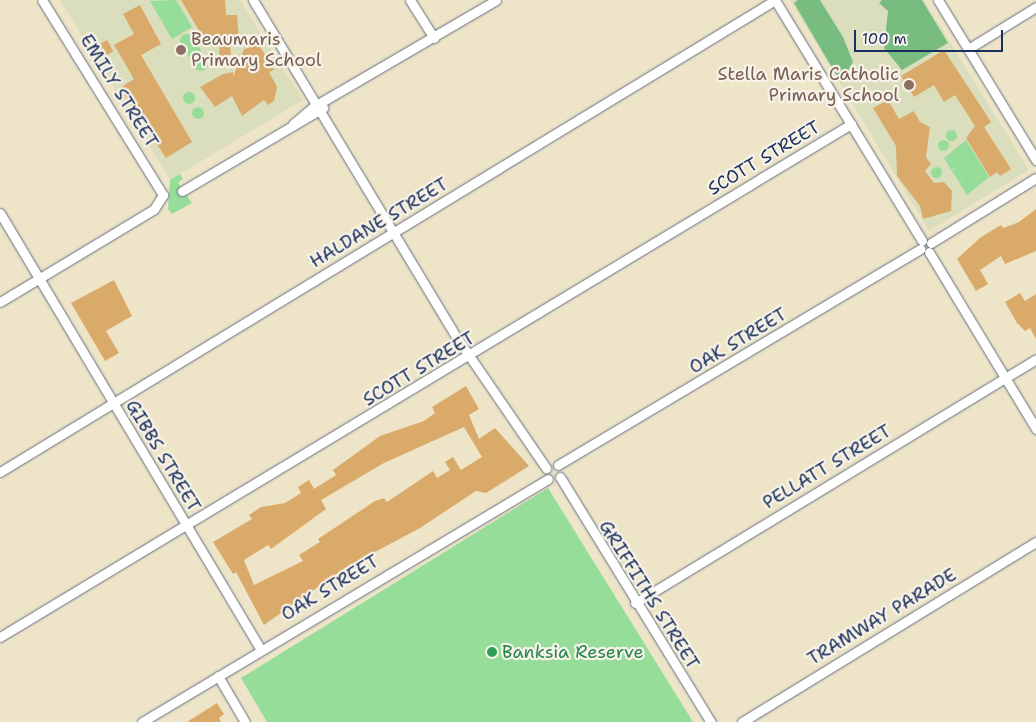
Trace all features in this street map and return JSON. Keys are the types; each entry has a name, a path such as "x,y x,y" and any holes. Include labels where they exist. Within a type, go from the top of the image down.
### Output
{"street":[{"name":"EMILY STREET","path":"38,278 162,201 161,188 42,0"},
{"name":"GRIFFITHS STREET","path":"253,0 392,234 470,357 566,491 706,718 712,722"},
{"path":"410,0 434,38"},
{"path":"182,191 496,0"},
{"path":"775,0 1036,429"},
{"name":"HALDANE STREET","path":"0,472 113,405 775,0"},
{"path":"938,0 1036,160"},
{"path":"968,49 1036,7"},
{"name":"SCOTT STREET","path":"0,637 470,357 851,124"},
{"name":"OAK STREET","path":"142,722 1036,178"},
{"name":"GIBBS STREET","path":"0,213 261,650"},
{"path":"0,302 38,278"},
{"name":"PELLATT STREET","path":"635,603 1036,359"},
{"name":"TRAMWAY PARADE","path":"741,721 1036,542"},
{"path":"218,676 246,722"}],"shaded area":[{"name":"Beaumaris Primary School","path":"60,0 240,0 303,100 170,180"},
{"name":"Stella Maris Catholic Primary School","path":"790,0 924,0 1029,170 929,231"}],"green space":[{"path":"176,0 192,27 172,39 150,1"},
{"path":"798,0 820,0 843,37 853,62 841,83 794,3"},
{"path":"882,0 922,0 948,43 902,70 884,48 888,11 879,3"},
{"path":"187,34 192,36 194,41 192,46 187,48 182,46 180,41 182,36"},
{"path":"194,45 199,47 201,52 199,57 194,59 189,57 187,52 189,47"},
{"path":"201,57 206,59 208,64 206,69 201,71 196,69 194,64 196,59"},
{"path":"191,92 194,93 194,103 187,104 184,103 183,96 184,93"},
{"path":"200,107 203,108 203,118 196,119 193,118 192,111 193,108"},
{"path":"949,130 953,130 956,135 955,139 949,140 946,137 946,133"},
{"path":"943,139 949,145 943,151 937,145"},
{"path":"966,140 989,177 967,195 959,183 966,179 959,182 952,171 958,166 951,170 944,158"},
{"path":"936,166 942,172 936,178 930,172"},
{"path":"180,174 183,179 178,183 192,203 172,214 168,209 170,180"},
{"name":"Banksia Reserve","path":"548,488 693,722 267,722 241,678"}],"building":[{"path":"181,0 225,0 226,15 237,15 239,39 229,39 231,55 219,56 220,41 207,44"},
{"path":"140,5 161,44 141,55 192,142 166,158 120,88 134,79 114,45 134,34 123,14"},
{"path":"107,40 113,51 100,59 94,47"},
{"path":"259,45 274,70 269,72 277,87 274,101 268,105 264,100 242,116 232,96 215,107 200,87 223,74 233,72 233,77 244,49"},
{"path":"944,50 991,122 984,127 1011,169 1000,176 997,172 990,177 966,138 975,126 955,95 944,102 934,85 914,97 901,76"},
{"path":"888,100 899,119 914,111 920,122 930,127 926,157 931,164 925,171 934,183 944,182 952,191 951,211 923,219 920,206 897,176 896,146 873,108"},
{"path":"1036,209 1036,251 1005,264 1001,256 980,270 988,284 976,291 957,259 981,237 1001,225 1003,228 1019,222"},
{"path":"114,280 132,316 106,331 119,353 105,361 71,303"},
{"path":"1020,293 1025,301 1036,294 1036,339 1030,328 1025,331 1017,323 1005,302"},
{"path":"466,386 479,409 469,415 479,439 495,428 529,466 486,493 476,491 420,528 345,568 264,625 236,572 233,574 213,542 252,519 249,515 261,507 285,503 301,493 298,487 309,480 314,489 336,475 333,470 380,436 424,421 435,413 432,407","holes":["464,427 482,457 461,470 453,457 445,462 450,470 437,478 433,471 387,502 384,498 375,501 318,539 320,542 299,555 303,561 254,585 244,560 268,545 271,549 326,509 321,500 384,463"]},
{"path":"217,703 224,714 219,718 221,722 187,722"}],"place":[{"name":"Beaumaris Primary School","path":"181,50"},
{"name":"Stella Maris Catholic Primary School","path":"909,85"},
{"name":"Banksia Reserve","path":"492,652"}]}
